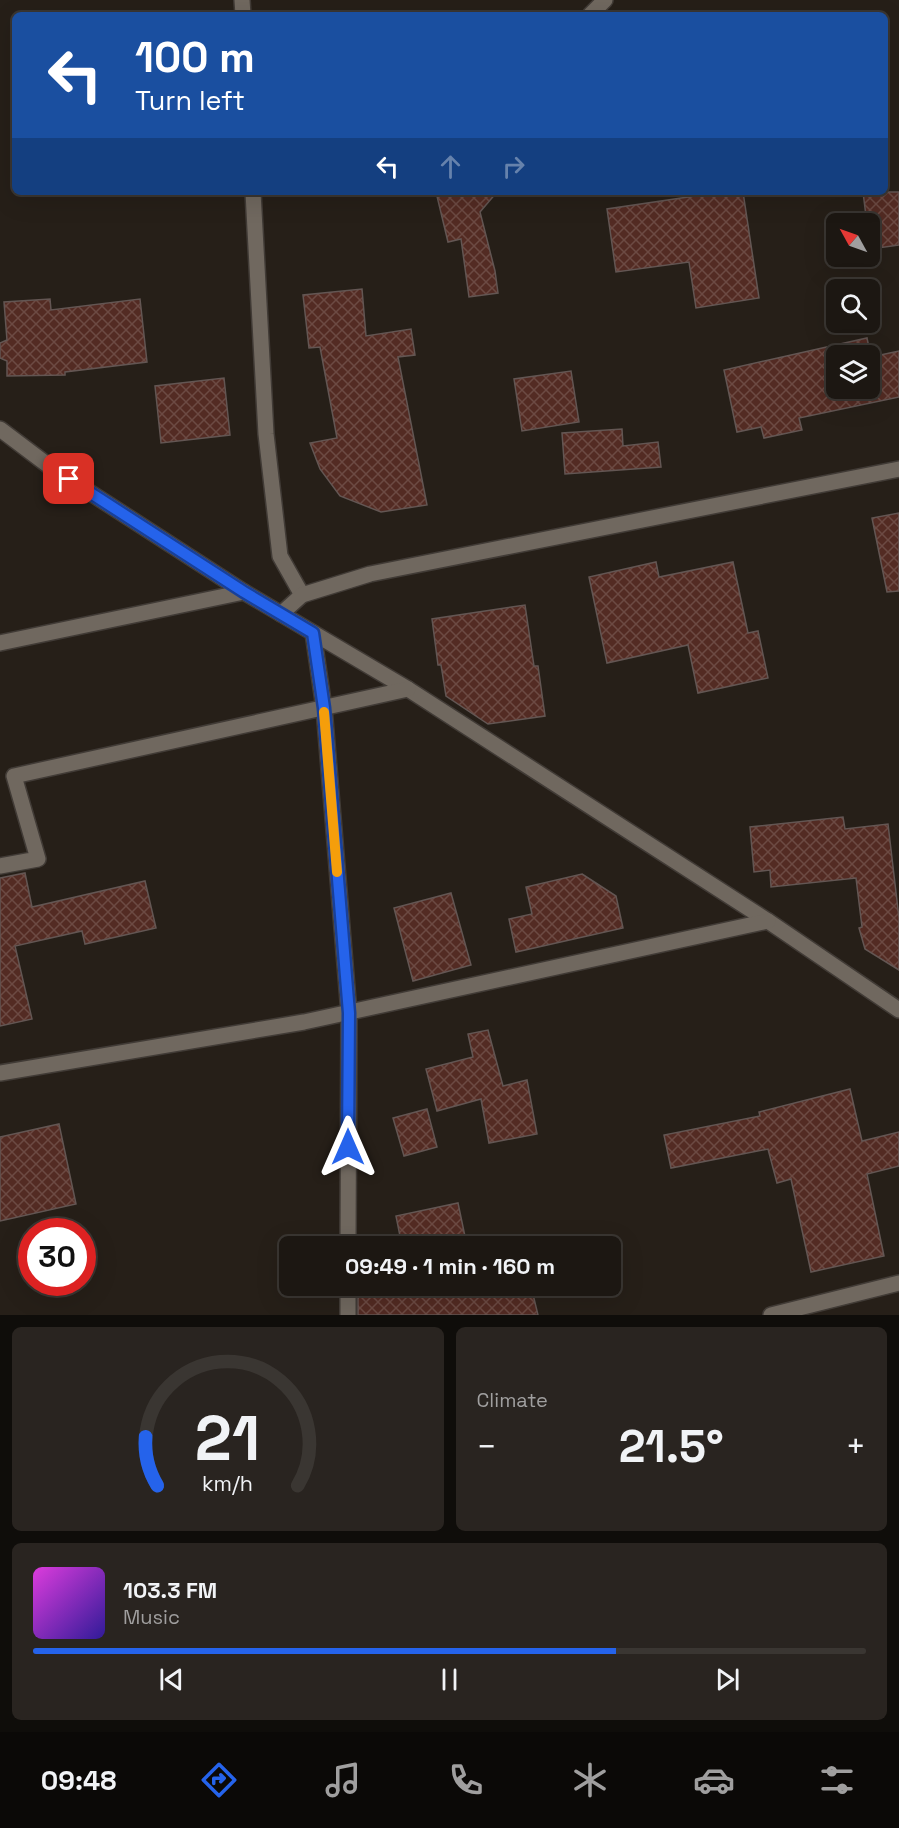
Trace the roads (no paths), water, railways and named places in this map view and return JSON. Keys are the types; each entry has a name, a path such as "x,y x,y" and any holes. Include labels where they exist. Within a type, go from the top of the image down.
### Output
{"street":[{"path":"593,12 605,0"},
{"path":"253,195 266,434 280,556 302,595"},
{"path":"0,429 49,466 244,592 408,689 768,921 899,1010"},
{"path":"281,614 302,595 370,574 899,469"},
{"path":"0,644 244,592"},
{"path":"313,633 324,708 349,1013 348,1236"},
{"path":"0,866 38,859 14,776 408,689"},
{"path":"0,1073 304,1022 768,921"},
{"path":"771,1315 899,1283"},
{"path":"348,1296 348,1315"}]}
